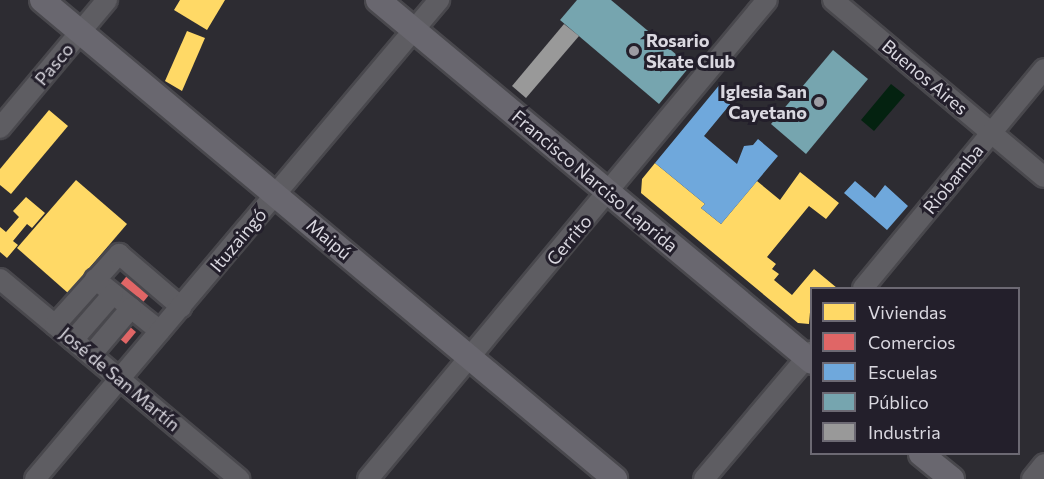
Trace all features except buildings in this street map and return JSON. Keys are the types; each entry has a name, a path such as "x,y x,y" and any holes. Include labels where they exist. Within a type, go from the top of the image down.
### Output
{"main road":[{"name":"Maipú","path":"42,0 615,479"},
{"name":"Francisco Narciso Laprida","path":"378,0 608,193 810,357"},
{"path":"923,455 952,479"}],"street":[{"name":"Pasco","path":"0,128 107,0"},
{"name":"Ituzaingó","path":"36,479 439,0"},
{"name":"Cerrito","path":"368,479 767,0"},
{"name":"Buenos Aires","path":"833,0 1044,177"},
{"name":"Riobamba","path":"863,287 1044,69"},
{"path":"55,325 119,254 181,307"},
{"name":"José de San Martín","path":"0,279 239,479"},
{"path":"95,279 160,331"},
{"path":"73,340 114,294"},
{"path":"91,355 131,308"},
{"path":"704,479 810,357"},
{"path":"1032,479 1044,464"}],"shaded area":[{"path":"891,84 905,95 874,131 861,120"}],"place":[{"name":"Rosario Skate Club","path":"634,51"},
{"name":"Iglesia San Cayetano","path":"819,102"}]}
